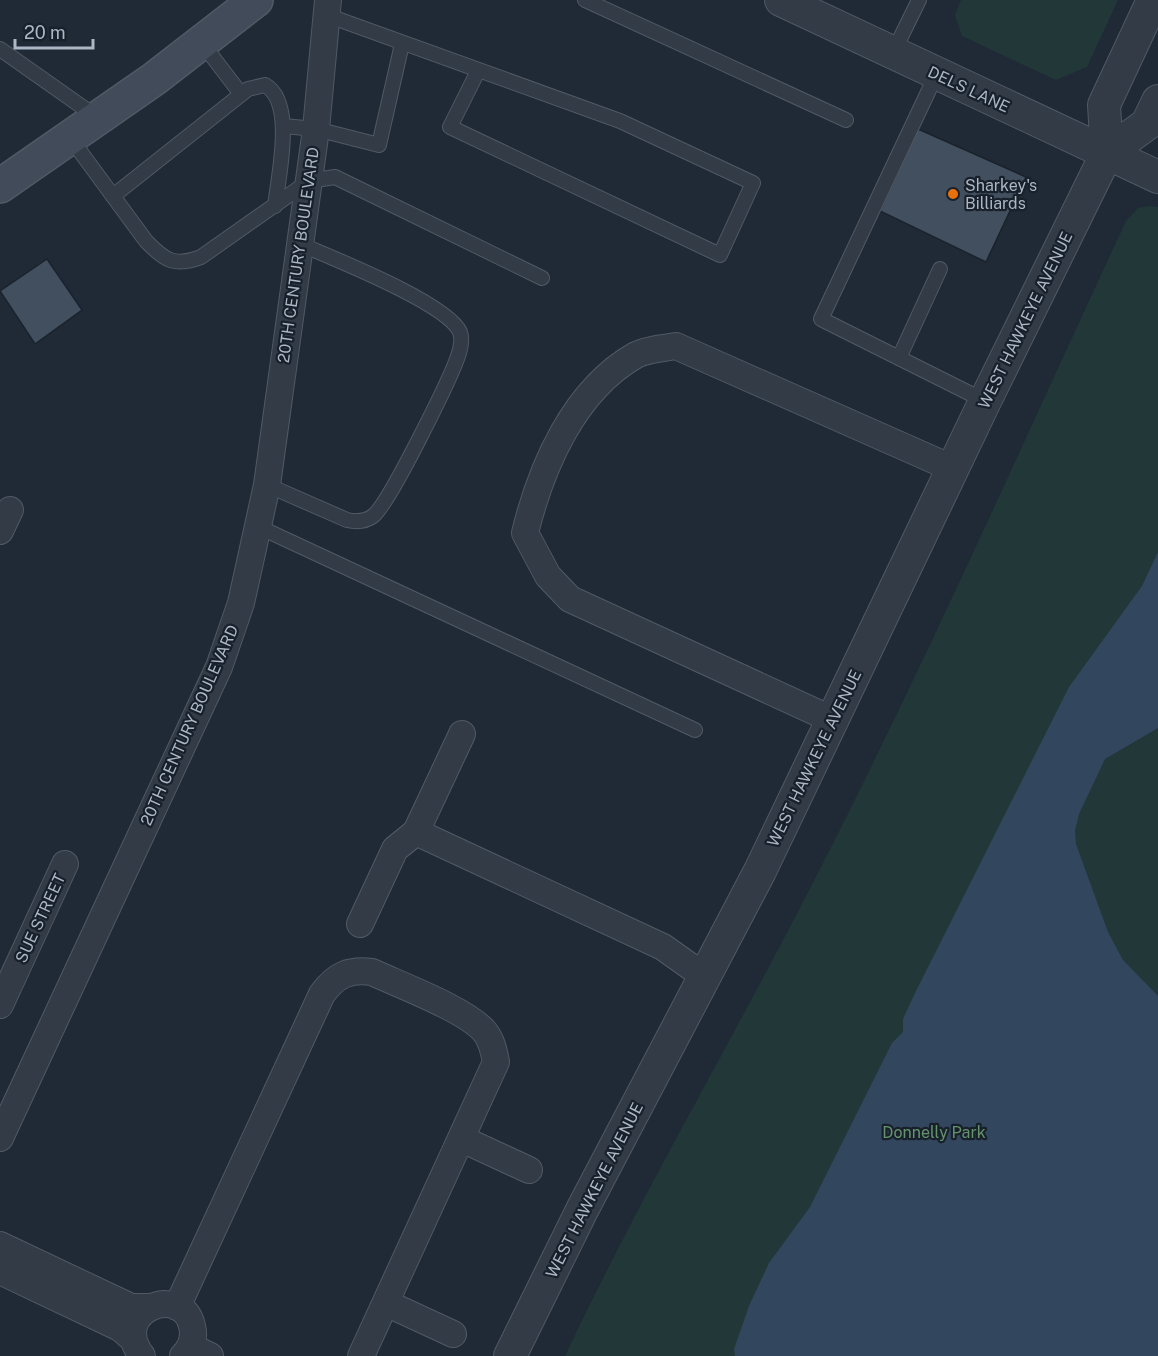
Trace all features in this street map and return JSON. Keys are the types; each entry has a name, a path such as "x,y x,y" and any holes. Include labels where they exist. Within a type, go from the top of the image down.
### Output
{"main road":[{"path":"0,186 100,119 256,0"}],"street":[{"name":"DELS LANE","path":"781,0 1158,177"},
{"name":"WEST HAWKEYE AVENUE","path":"1107,153 1104,105 1153,0"},
{"name":"20TH CENTURY BOULEVARD","path":"0,1138 219,667 241,603 267,485 316,129 329,8"},
{"name":"WEST HAWKEYE AVENUE","path":"510,1356 582,1210 705,977 833,720 985,400 1107,153 1147,124 1158,101"},
{"path":"833,720 570,599 555,584 548,576 525,533 532,502 560,436 598,382 638,354 676,346 954,469"},
{"path":"360,924 395,849 416,832 462,734"},
{"path":"416,832 663,947 705,977"},
{"name":"SUE STREET","path":"0,1005 65,864"},
{"path":"177,1307 322,994 330,982 342,974 357,970 372,972 469,1018 484,1031 493,1045 496,1062 361,1356"},
{"path":"462,1139 529,1170"},
{"path":"0,1245 131,1307 149,1307 158,1304 177,1307 190,1319 195,1353"},
{"path":"0,1271 120,1328 138,1348"},
{"path":"386,1303 453,1334"},
{"path":"138,1348 136,1321 149,1307"}],"lane":[{"path":"585,0 846,120"},
{"path":"893,53 919,0"},
{"path":"329,8 402,44 620,121 753,183 720,255 450,127 478,71"},
{"path":"202,43 241,94"},
{"path":"283,126 316,129 379,145 402,44"},
{"path":"0,49 100,119"},
{"path":"936,73 821,320 985,400"},
{"path":"113,196 241,94 258,85 271,89 278,98 283,126 274,206"},
{"path":"71,138 159,254 172,261 185,263 201,257 309,181 335,177 542,278"},
{"path":"267,485 347,520 360,522 373,517 392,489 452,371 461,345 460,332 451,320 439,312 382,280 300,244"},
{"path":"899,358 940,269"},
{"path":"259,527 695,730"}],"green space":[{"path":"961,0 1118,0 1087,67 1056,80 962,36 955,15"},
{"name":"Donnelly Park","path":"1158,207 1158,1356 565,1356 626,1234 787,932 859,791 937,629 1126,221 1138,208"}],"water":[{"path":"1158,552 1158,728 1105,759 1079,814 1075,831 1076,844 1108,932 1123,960 1158,996 1158,1356 735,1356 734,1349 749,1306 769,1263 810,1207 892,1043 903,1032 903,1019 916,991 1069,687 1142,586"}],"building":[{"name":"Sharkey's Billiards","path":"918,129 1026,177 986,262 880,211"},
{"path":"47,259 82,310 35,344 0,291"}],"place":[{"name":"Sharkey's Billiards","path":"953,194"}]}
